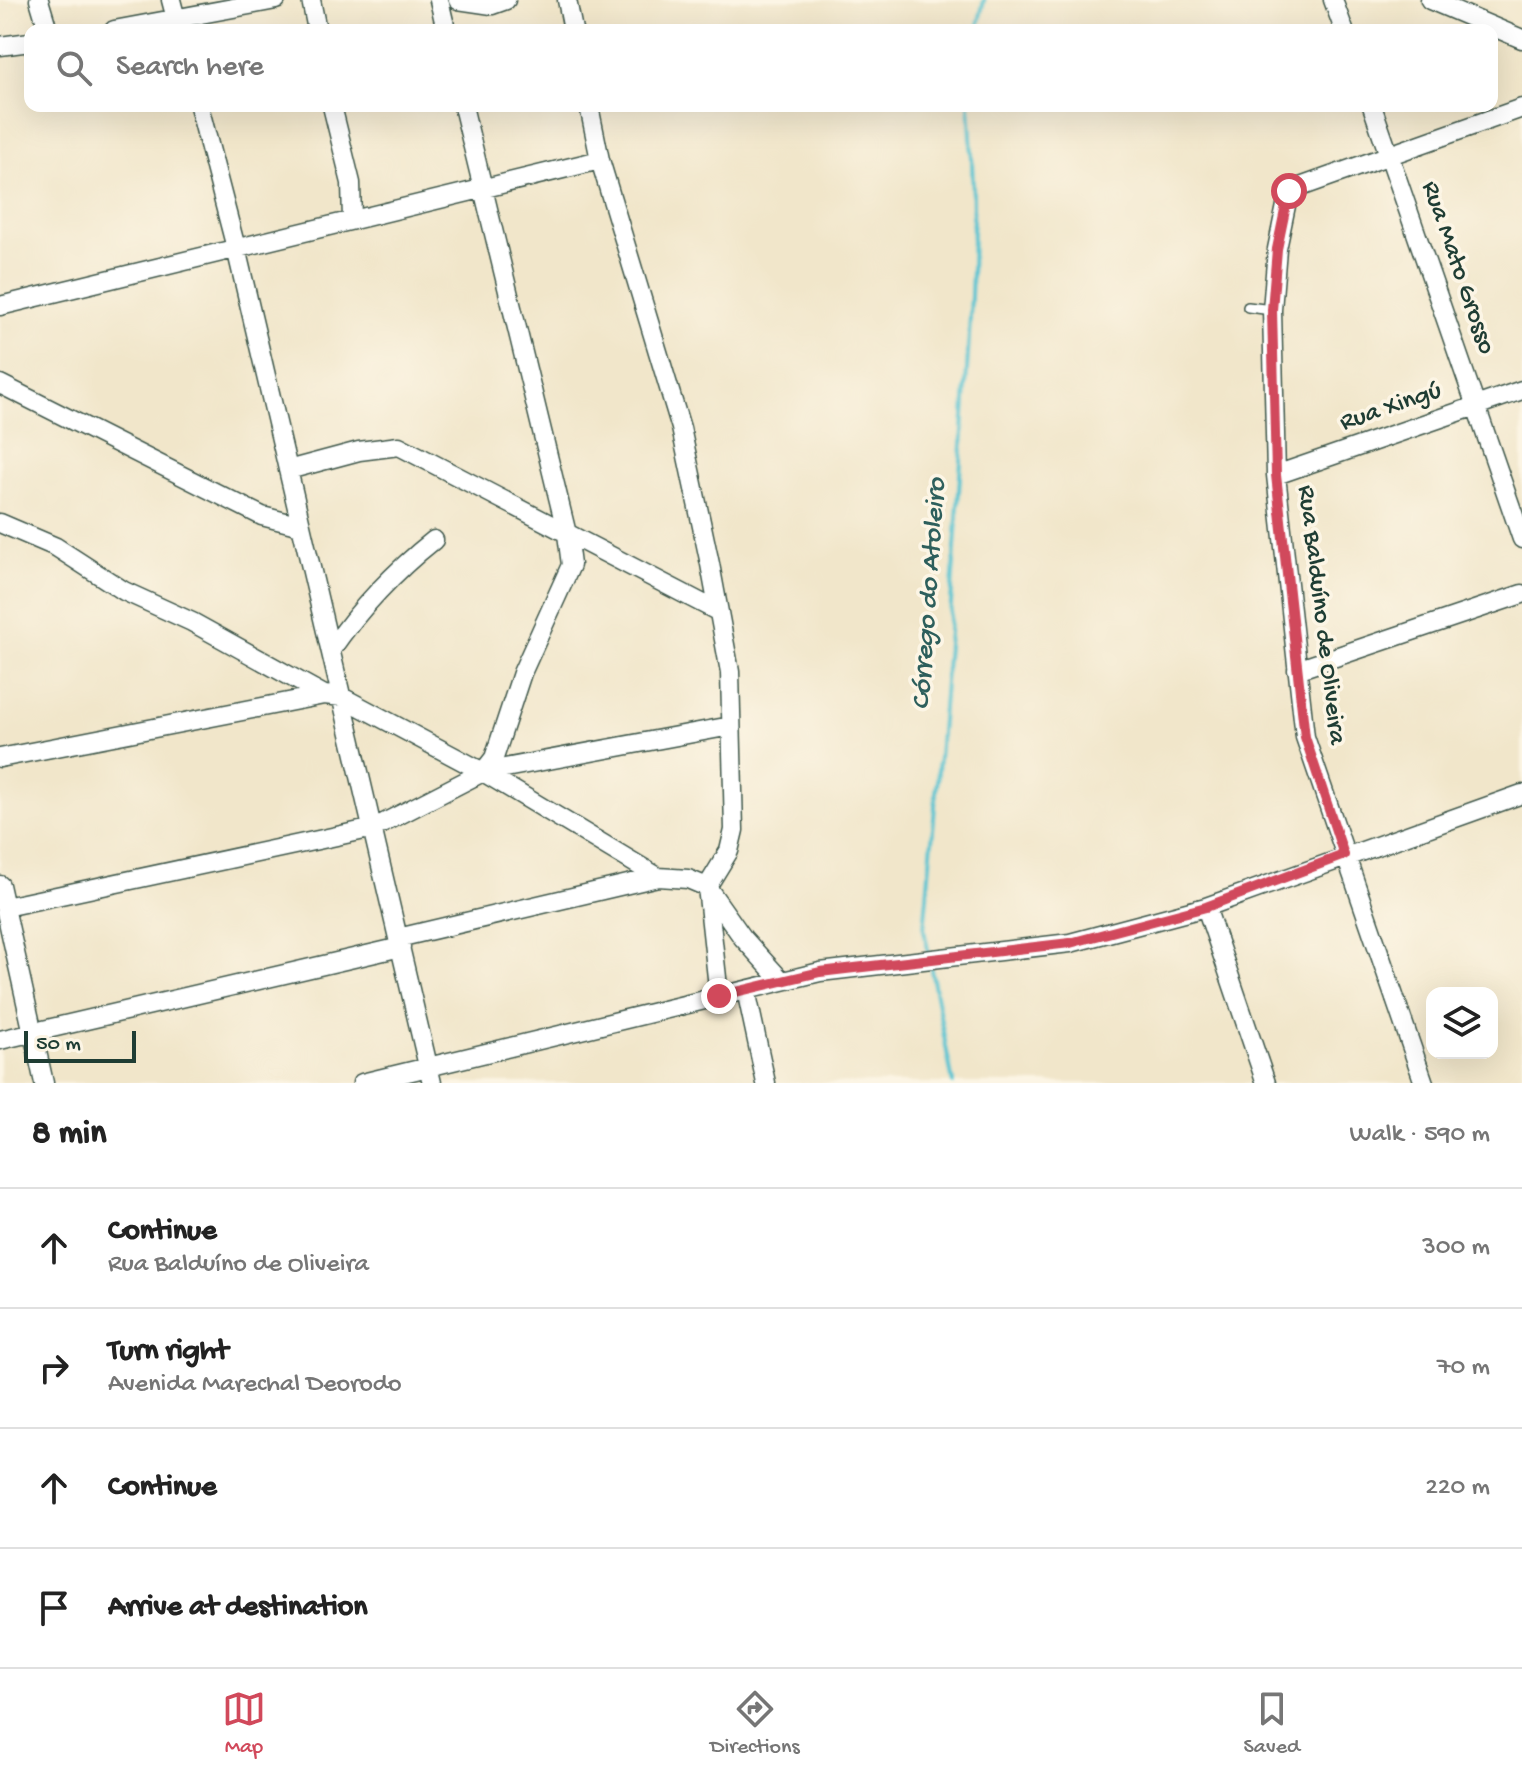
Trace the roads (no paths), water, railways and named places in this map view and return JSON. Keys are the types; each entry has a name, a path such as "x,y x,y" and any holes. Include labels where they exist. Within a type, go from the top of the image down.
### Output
{"street":[{"path":"39,0 46,24"},
{"path":"171,0 177,24"},
{"path":"186,24 276,0"},
{"path":"311,0 316,24"},
{"path":"439,0 445,24"},
{"path":"458,0 492,5 506,0"},
{"path":"567,0 572,24"},
{"path":"1333,0 1342,24"},
{"path":"1430,0 1487,24"},
{"path":"1498,29 1522,39"},
{"path":"0,46 24,43"},
{"name":"Rua Balduíno de Oliveira","path":"1424,1083 1305,737 1276,475 1272,310 1277,249 1289,191 1522,108"},
{"path":"201,112 331,650 333,696 374,828 430,1075"},
{"path":"333,112 351,183 352,220"},
{"path":"464,112 567,534 571,565 522,673 494,758 483,772"},
{"path":"590,112 600,160 681,428 730,672 734,830 729,851 707,887 719,996"},
{"name":"Rua Mato Grosso","path":"1374,112 1522,539"},
{"path":"0,306 600,160"},
{"path":"0,384 262,516 301,526"},
{"name":"Rua Xingú","path":"1276,475 1522,390"},
{"path":"288,470 359,451 399,446 719,612"},
{"path":"0,523 56,547 124,591 192,622 483,772 658,877"},
{"path":"331,650 348,624 413,557 434,540"},
{"path":"685,593 710,564"},
{"path":"1297,670 1522,594"},
{"path":"0,758 333,696"},
{"path":"5,907 374,828 483,772 731,726"},
{"path":"362,1083 430,1075 719,996 820,972 1070,943 1206,907 1344,855 1522,794"},
{"path":"0,1040 658,877 688,879 707,887 743,938 782,981"},
{"path":"0,885 44,1083"},
{"path":"1206,907 1266,1083"},
{"path":"746,990 766,1083"}],"lane":[{"path":"1248,307 1272,310"}],"waterway":[{"name":"Córrego do Atoleiro","path":"978,24 984,0"},
{"name":"Córrego do Atoleiro","path":"929,955 924,930 952,590 971,291 973,198 969,112"},
{"name":"Córrego do Atoleiro","path":"930,964 953,1083"}]}
